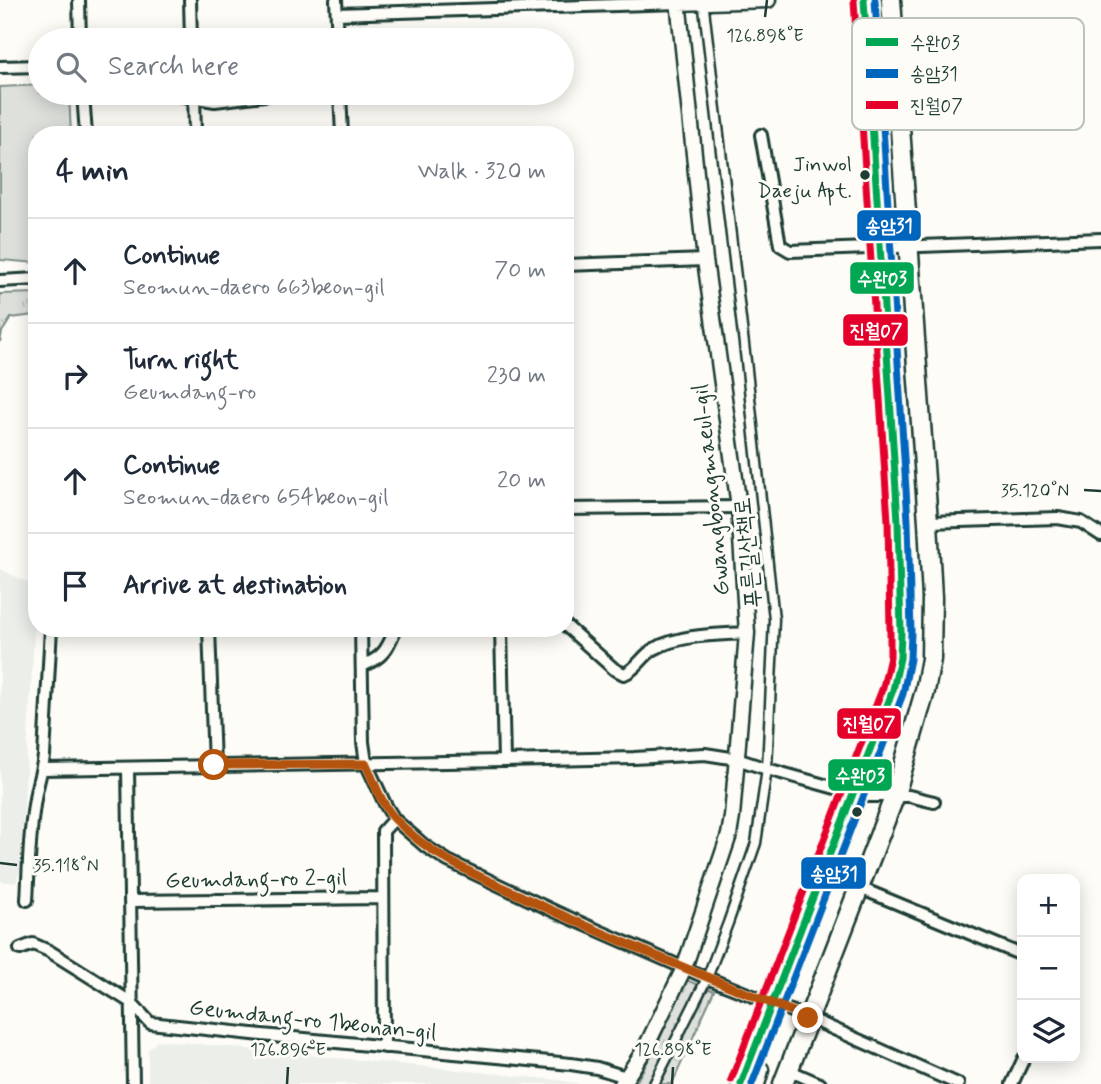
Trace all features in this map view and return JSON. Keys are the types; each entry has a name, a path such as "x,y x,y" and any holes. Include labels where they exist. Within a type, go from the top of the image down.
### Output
{"main road":[{"path":"864,0 865,18"},
{"path":"891,0 892,18"},
{"path":"742,1084 893,690 900,658 898,521 872,130"},
{"path":"785,1077 895,795 925,691 931,659 932,598 928,522 900,130"},
{"path":"742,1084 754,1067 759,1070 755,1084"}],"street":[{"path":"79,0 80,28"},
{"path":"190,0 191,28"},
{"path":"336,0 338,28"},
{"path":"337,14 768,0"},
{"name":"Gwangbongmaeul-gil","path":"624,1080 645,1049 684,968 729,835 747,633 739,507 705,260 679,1"},
{"name":"푸른길산책로","path":"654,1084 707,978 756,843 767,769 774,618 703,1"},
{"path":"0,68 28,67"},
{"path":"84,105 85,126"},
{"path":"194,105 195,126"},
{"path":"341,105 342,126"},
{"path":"761,135 780,245 790,251 1101,239"},
{"path":"574,265 705,260"},
{"path":"0,281 28,279"},
{"path":"574,509 739,507"},
{"path":"928,522 1058,518 1082,522 1101,535"},
{"path":"574,633 614,669 624,674 634,670 646,655 664,645 698,637 747,633"},
{"path":"27,900 34,799 43,769 50,637"},
{"path":"209,637 214,765"},
{"path":"361,637 363,742 366,764 394,819 425,846 448,861 556,912 958,1084"},
{"path":"362,666 377,660 392,637"},
{"path":"501,637 504,761"},
{"path":"43,769 504,761 705,754 737,759 864,796 909,796 934,802"},
{"path":"128,769 133,1084"},
{"path":"384,1047 383,831 394,819"},
{"path":"860,888 1017,953"},
{"name":"Geumdang-ro 2-gil","path":"130,901 383,898"},
{"name":"Geumdang-ro 1beonan-gil","path":"20,949 33,944 42,947 132,1003 150,1023 571,1064 597,1068 624,1080"},
{"path":"1012,1084 1022,1063"},
{"path":"785,1077 820,1084"}],"shaded area":[{"path":"0,569 28,583 28,637 34,637 20,870 16,883 0,881"},
{"path":"158,1040 580,1084 148,1084 148,1050"}],"green space":[{"path":"28,86 28,105 70,105 71,126 28,126 28,262 0,260 0,87"},
{"path":"28,293 28,316 11,318 2,332 0,342 0,294"},
{"path":"686,980 714,991 672,1084 635,1084 658,1043"}],"transit line":[{"name":"수완03","path":"864,0 865,18"},
{"name":"송암31","path":"875,0 876,18"},
{"name":"진월07","path":"854,1 855,18"},
{"name":"진월07","path":"731,1080 883,687 890,657 888,521 862,130"},
{"name":"수완03","path":"741,1084 893,690 900,658 898,521 872,130"},
{"name":"송암31","path":"752,1084 903,694 910,659 908,521 883,130"}],"place":[{"name":"Jinwol Daeju Apt.","path":"865,175"}],"route":[{"path":"214,765 366,764 394,819 425,846 448,861 684,968 808,1018"}]}
